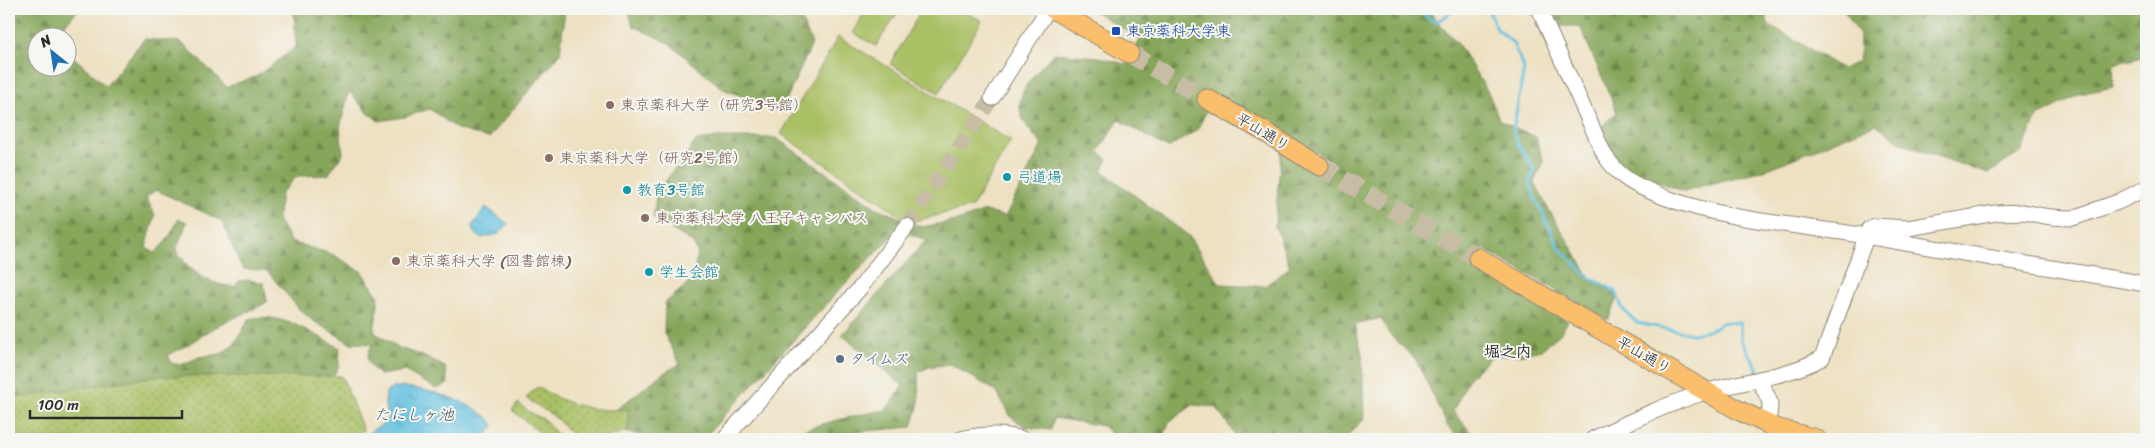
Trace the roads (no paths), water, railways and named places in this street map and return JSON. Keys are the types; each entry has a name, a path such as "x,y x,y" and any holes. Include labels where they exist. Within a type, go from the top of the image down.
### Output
{"main road":[{"path":"1053,9 1129,53"},
{"name":"平山通り","path":"1207,99 1319,166"},
{"name":"平山通り","path":"1478,258 1773,430 1816,439"}],"street":[{"path":"992,98 1048,9"},
{"path":"1538,9 1604,154 1613,168 1624,178 1665,197 1689,205 1756,220 2146,284"},
{"path":"1593,439 1706,392 1763,380 1802,368 1822,358 1868,237 1869,229 1874,226 1908,228 1996,213 2023,212 2050,217 2073,218 2109,206 2146,188"},
{"path":"724,439 861,287 907,226"},
{"path":"1763,380 1770,400 1773,430"},
{"path":"961,439 979,435 1006,435 1022,439"}],"water":[{"path":"486,207 508,224 499,234 481,238 473,231 472,226"},
{"name":"たにしヶ池","path":"394,387 433,392 464,403 477,410 494,426 482,439 365,439 373,429 382,425 388,419 385,405 386,392"}],"waterway":[{"path":"1419,9 1428,18 1436,21 1445,17 1454,9"},
{"path":"1488,9 1497,29 1513,43 1524,69 1513,131 1518,144 1535,171 1530,179 1533,194 1560,249 1590,278 1616,291 1622,308 1637,323 1693,334 1708,331 1724,322 1740,323 1741,340 1761,375"}],"tunnel":[{"path":"1129,53 1207,99"},
{"path":"907,226 992,98"},
{"path":"1319,166 1478,258"}],"place":[{"name":"東京薬科大学東","path":"1116,31"},
{"name":"東京薬科大学（研究3号館）","path":"610,105"},
{"name":"東京薬科大学（研究2号館）","path":"549,158"},
{"name":"弓道場","path":"1007,177"},
{"name":"教育3号館","path":"627,190"},
{"name":"東京薬科大学 八王子キャンパス","path":"645,218"},
{"name":"東京薬科大学 (図書館棟)","path":"396,261"},
{"name":"学生会館","path":"649,272"},
{"name":"タイムズ","path":"840,359"}],"district":[{"name":"堀之内","path":"1508,351"}]}
